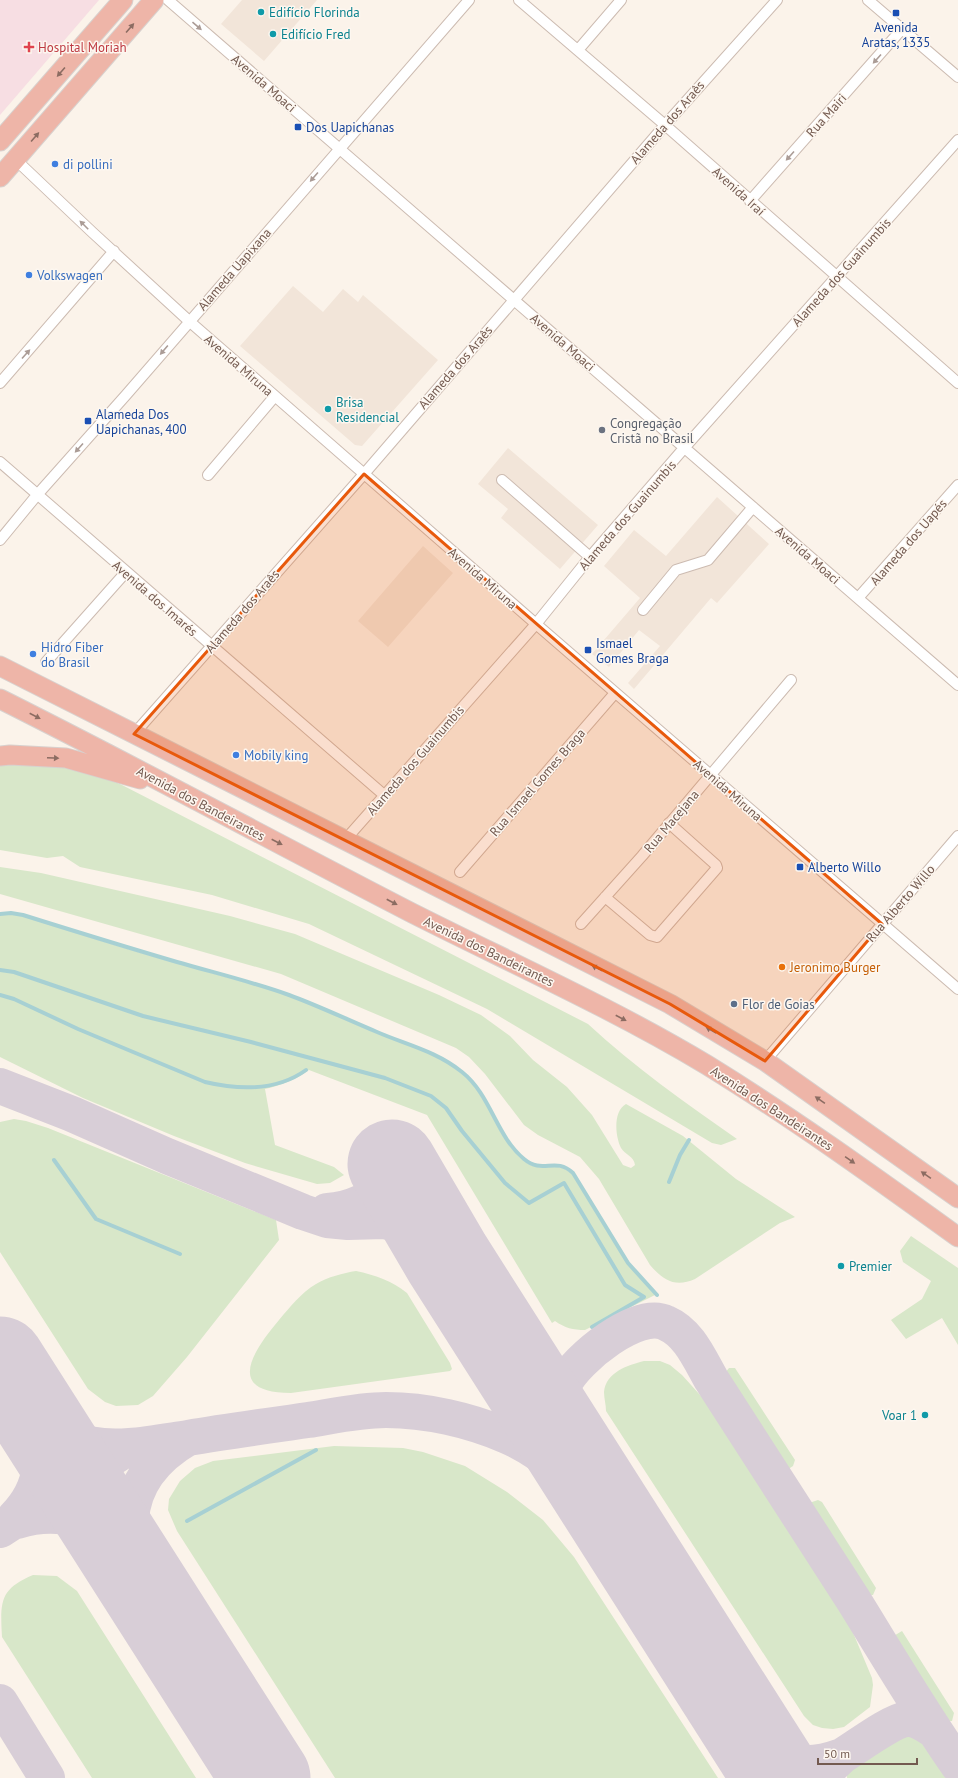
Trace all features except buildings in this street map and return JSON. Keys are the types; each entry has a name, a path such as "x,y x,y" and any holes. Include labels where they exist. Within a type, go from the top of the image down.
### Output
{"highway":[{"path":"0,141 123,0"},
{"path":"0,177 154,0"},
{"path":"0,666 346,839 670,1004 765,1062 958,1198"},
{"name":"Avenida dos Bandeirantes","path":"0,699 413,913 580,996 668,1043 706,1065 810,1132 958,1237"},
{"path":"0,756 10,755 66,758 128,776 156,779"}],"street":[{"name":"Avenida Moaci","path":"168,0 958,685"},
{"name":"Alameda Uapixana","path":"0,540 37,495 121,401 469,0"},
{"name":"Avenida Iraí","path":"519,0 665,125 958,383"},
{"path":"578,50 621,0"},
{"name":"Alameda dos Araês","path":"134,734 212,647 278,569 364,474 665,125 777,0"},
{"path":"868,0 958,77"},
{"name":"Rua Mairi","path":"750,201 902,29"},
{"name":"Alameda dos Guainumbis","path":"346,839 536,624 590,556 685,447 958,140"},
{"name":"Avenida Miruna","path":"15,159 189,321 615,693 958,989"},
{"path":"0,383 114,251"},
{"path":"208,474 275,396"},
{"name":"Avenida dos Imarés","path":"0,462 384,795"},
{"path":"502,480 590,556"},
{"name":"Alameda dos Uapés","path":"858,598 958,485"},
{"path":"643,610 676,570 708,560 753,507"},
{"path":"46,662 126,572"},
{"name":"Rua Macejana","path":"581,924 791,680"},
{"name":"Rua Ismael Gomes Braga","path":"460,872 615,693"},
{"path":"605,897 650,935 657,937 717,868 716,865 669,823"},
{"name":"Rua Alberto Willo","path":"765,1062 958,836"}],"highlighted area":[{"path":"364,474 882,924 765,1061 670,1004 134,734"}],"shaded area":[{"name":"Hospital Moriah","path":"0,0 99,0 0,115"},
{"path":"242,0 317,0 264,61 221,24"},
{"path":"293,286 323,312 343,289 358,302 363,295 438,360 362,446 355,445 240,346"},
{"path":"508,448 598,525 560,569 501,518 508,509 478,484"},
{"path":"717,497 769,544 717,603 711,598 634,689 628,683 660,646 639,630 609,667 592,654 640,598 604,566 634,530 666,556"},
{"path":"423,546 453,573 388,647 358,621"}],"green space":[{"path":"12,763 62,766 99,775 122,785 588,1024 642,1070 737,1139 721,1145 712,1143 487,1009 309,924 212,895 80,867 63,856 47,858 0,850 0,764"},
{"path":"0,867 41,873 230,916 295,934 439,995 481,1015 510,1036 533,1060 567,1087 592,1115 623,1165 631,1168 635,1165 633,1160 621,1148 617,1137 617,1118 622,1107 626,1104 683,1136 736,1179 795,1217 780,1223 695,1279 681,1283 670,1281 660,1275 650,1265 599,1179 580,1157 538,1135 524,1125 485,1074 469,1057 456,1048 281,974 0,894"},
{"path":"11,914 23,916 289,996 441,1059 451,1065 471,1082 513,1151 523,1160 536,1167 559,1167 566,1169 572,1174 627,1263 655,1295 585,1330 569,1328 555,1321 552,1323 427,1115 309,1070 288,1082 265,1089 275,1145 334,1167 344,1175 330,1183 317,1184 245,1163 174,1136 83,1098 0,1057 0,915"},
{"path":"14,1119 48,1128 276,1220 279,1240 187,1357 153,1396 138,1405 116,1406 105,1402 88,1389 0,1252 0,1122"},
{"path":"911,1236 958,1268 958,1345 942,1318 906,1339 891,1320 922,1299 931,1281 903,1262 900,1251"},
{"path":"356,1271 383,1279 407,1293 450,1363 452,1369 450,1371 291,1393 270,1391 257,1386 251,1378 250,1368 254,1357 269,1332 287,1310 316,1284 325,1279"},
{"path":"644,1361 660,1361 670,1365 682,1375 729,1427 777,1498 844,1611 872,1678 873,1685 870,1707 844,1727 833,1729 822,1728 813,1725 804,1716 606,1411 604,1392 609,1379 619,1370"},
{"path":"729,1368 735,1368 795,1460 793,1466 787,1470 779,1467 724,1383 724,1374"},
{"path":"334,1446 403,1448 423,1452 465,1466 507,1492 543,1520 574,1557 718,1778 335,1778 177,1531 168,1510 169,1499 180,1481 195,1468 213,1461"},
{"path":"818,1500 822,1502 876,1588 873,1595 864,1595 857,1589 808,1511 809,1503"},
{"path":"33,1575 57,1576 77,1591 196,1778 92,1778 2,1637 1,1614 4,1598 8,1591 14,1586"},
{"path":"902,1631 954,1713 952,1721 942,1721 935,1715 891,1646 892,1637"},
{"path":"904,1731 917,1732 930,1737 956,1778 847,1778 847,1772 851,1764 864,1752"}],"waterway":[{"path":"0,914 11,913 23,915 275,990 421,1049 442,1059 462,1072 472,1081 514,1150 524,1159 537,1166 555,1165 567,1168 573,1173 628,1263 657,1295"},
{"path":"0,970 14,972 143,1016 251,1042 385,1078 431,1096 446,1108 462,1131 505,1183 529,1203 564,1183 625,1285 644,1297 592,1327"},
{"path":"0,995 14,999 78,1029 205,1082 218,1085 257,1087 283,1082 306,1070"},
{"path":"669,1182 680,1155 689,1140"},
{"path":"54,1160 96,1219 180,1254"},
{"path":"187,1521 316,1450"}],"taxiway":[{"path":"0,1086 72,1114 167,1156 303,1212 327,1220 348,1222 384,1221 399,1224 424,1236 447,1258"},
{"path":"327,1211 347,1208 357,1204 401,1179"},
{"path":"566,1444 562,1430 560,1399 564,1384 581,1362 609,1339 640,1323 654,1321 666,1323 674,1327 693,1347 711,1379 958,1765"},
{"path":"22,1395 41,1416 59,1431 78,1441 117,1447 188,1438 166,1453 157,1462 149,1472 136,1494 131,1520 135,1572"},
{"path":"188,1438 366,1411 401,1410 448,1417 493,1430 537,1453 578,1485 615,1522"},
{"path":"15,1517 25,1505 32,1493 40,1468 39,1441 33,1412"},
{"path":"0,1530 129,1447"},
{"path":"17,1521 27,1518 47,1516 68,1517 78,1520 100,1532 123,1555"},
{"path":"0,1702 47,1778"},
{"path":"842,1756 883,1729 907,1719 922,1723 935,1731"},
{"path":"753,1739 775,1754 795,1762 816,1763 842,1756 824,1773 822,1778"}],"runway":[{"path":"392,1164 447,1258 778,1778"},
{"path":"0,1361 266,1778"}],"place":[{"name":"Edifício Florinda","path":"261,12"},
{"name":"Avenida Aratas, 1335","path":"896,13"},
{"name":"Edifício Fred","path":"273,34"},
{"name":"Hospital Moriah","path":"29,47"},
{"name":"Dos Uapichanas","path":"298,127"},
{"name":"di pollini","path":"55,164"},
{"name":"Volkswagen","path":"29,275"},
{"name":"Brisa Residencial","path":"328,409"},
{"name":"Alameda Dos Uapichanas, 400","path":"88,421"},
{"name":"Congregação Cristã no Brasil","path":"602,430"},
{"name":"Ismael Gomes Braga","path":"588,650"},
{"name":"Hidro Fiber do Brasil","path":"33,654"},
{"name":"Mobily king","path":"236,755"},
{"name":"Alberto Willo","path":"800,867"},
{"name":"Jeronimo Burger","path":"782,967"},
{"name":"Flor de Goias","path":"734,1004"},
{"name":"Premier","path":"841,1266"},
{"name":"Voar 1","path":"925,1415"}]}
